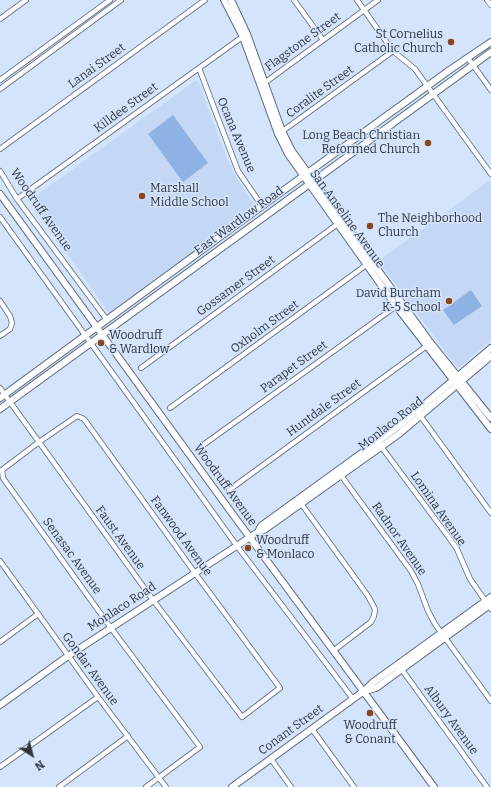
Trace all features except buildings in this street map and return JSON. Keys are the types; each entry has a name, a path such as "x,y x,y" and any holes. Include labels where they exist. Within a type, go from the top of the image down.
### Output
{"main road":[{"name":"San Anseline Avenue","path":"224,0 245,36"},
{"name":"San Anseline Avenue","path":"231,0 280,133 311,183 428,344 457,381 488,416 491,429"},
{"name":"East Wardlow Road","path":"3,396 262,206 491,42"},
{"name":"East Wardlow Road","path":"0,409 491,52"},
{"path":"388,115 393,122"},
{"path":"348,144 354,152"},
{"name":"Woodruff Avenue","path":"0,194 434,787"},
{"path":"457,381 491,348"},
{"path":"457,381 491,356"},
{"name":"Monlaco Road","path":"0,705 68,656 250,537 264,530 300,501 379,445 457,381"},
{"name":"Conant Street","path":"232,787 364,691 372,682 400,667 489,603"}],"street":[{"path":"0,19 26,0"},
{"path":"0,80 110,0"},
{"path":"0,89 121,0"},
{"name":"Lanai Street","path":"0,149 205,0"},
{"path":"294,0 323,40"},
{"path":"356,0 393,51 411,64 491,174"},
{"name":"Flagstone Street","path":"262,84 378,0"},
{"path":"487,0 491,5"},
{"path":"71,29 74,34"},
{"name":"Killdee Street","path":"18,199 245,36"},
{"name":"Coralite Street","path":"280,133 393,51"},
{"path":"468,58 491,90"},
{"name":"Ocana Avenue","path":"199,68 238,171 262,206"},
{"name":"Woodruff Avenue","path":"0,171 18,199 106,320"},
{"path":"0,217 237,546 353,699"},
{"name":"Gossamer Street","path":"141,368 340,223"},
{"name":"Oxholm Street","path":"170,408 369,263"},
{"path":"0,301 10,316 12,323 10,329 0,336"},
{"name":"Parapet Street","path":"199,448 399,304"},
{"name":"Huntdale Street","path":"229,490 428,344"},
{"name":"Faust Avenue","path":"0,388 3,396 10,402 153,600 242,717 260,703"},
{"path":"419,413 491,513"},
{"name":"Fanwood Avenue","path":"39,442 77,416 84,419 280,688 260,703"},
{"name":"Senasac Avenue","path":"39,442 2,470 3,478 111,628 200,747 159,778"},
{"name":"Lomina Avenue","path":"379,445 450,539 470,580 489,603"},
{"name":"Radnor Avenue","path":"339,473 411,571 418,584 428,611 443,635 491,701"},
{"path":"300,501 368,596 375,609 371,622 333,650"},
{"name":"Gondar Avenue","path":"0,561 98,697 166,787"},
{"path":"0,642 38,614"},
{"name":"Albury Avenue","path":"400,667 487,787"},
{"path":"0,767 98,697"},
{"path":"312,729 354,787"},
{"path":"59,787 128,736"},
{"path":"271,759 291,787"},
{"path":"146,787 159,778"}],"shaded area":[{"name":"Marshall Middle School","path":"195,81 198,81 227,159 237,179 255,206 109,313 30,200"},
{"path":"173,115 208,163 183,182 148,134"},
{"name":"David Burcham K-5 School","path":"489,181 491,183 491,340 460,367 456,366 378,261"},
{"path":"471,290 482,306 454,325 443,310"}],"place":[{"name":"St Cornelius Catholic Church","path":"451,42"},
{"name":"Long Beach Christian Reformed Church","path":"428,143"},
{"name":"Marshall Middle School","path":"142,196"},
{"name":"The Neighborhood Church","path":"370,226"},
{"name":"David Burcham K-5 School","path":"449,301"},
{"name":"Woodruff & Wardlow","path":"101,343"},
{"name":"Woodruff & Monlaco","path":"248,548"},
{"name":"Woodruff & Conant","path":"370,713"}]}
